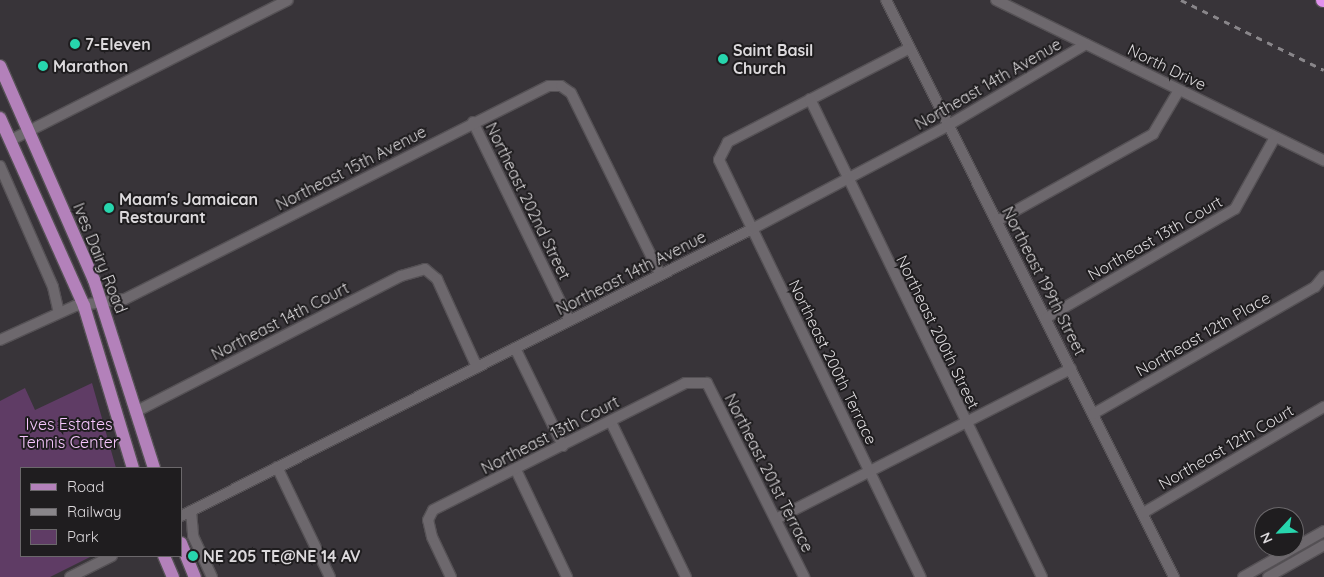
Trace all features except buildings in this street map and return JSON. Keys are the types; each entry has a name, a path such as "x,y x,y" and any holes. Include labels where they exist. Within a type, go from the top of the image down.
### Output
{"main road":[{"name":"Ives Dairy Road","path":"0,66 102,303 154,467"},
{"name":"Ives Dairy Road","path":"0,118 84,306 133,467"},
{"path":"182,545 196,577"},
{"path":"164,557 173,577"}],"street":[{"path":"10,140 288,0"},
{"name":"Northeast 199th Street","path":"886,0 908,49 1046,318 1174,577"},
{"name":"North Drive","path":"996,0 1324,161"},
{"name":"Northeast 14th Avenue","path":"186,513 752,229 947,126 1086,44"},
{"path":"810,98 908,49"},
{"name":"Northeast 15th Avenue","path":"0,340 58,312 125,299 473,122 550,86 561,86 571,93 660,274"},
{"path":"997,221 1153,134 1179,90"},
{"name":"Northeast 200th Terrace","path":"810,98 728,142 719,160 921,577"},
{"name":"Northeast 200th Street","path":"810,98 965,422 1042,577"},
{"name":"Northeast 202nd Street","path":"473,122 569,320"},
{"name":"Northeast 13th Court","path":"1046,318 1235,209 1275,137"},
{"path":"0,166 53,287 58,312"},
{"name":"Northeast 14th Court","path":"137,411 401,276 425,269 437,279 477,367"},
{"name":"Northeast 12th Place","path":"1093,414 1315,287 1324,276"},
{"path":"516,348 564,446"},
{"path":"776,519 1071,369"},
{"name":"Northeast 13th Court","path":"451,577 432,537 428,520 433,510 564,446 685,383 707,383"},
{"name":"Northeast 201st Terrace","path":"707,383 804,577"},
{"name":"Northeast 12th Court","path":"1143,513 1324,407"},
{"path":"610,422 686,577"},
{"path":"277,467 330,577"},
{"path":"516,470 567,577"},
{"path":"186,513 193,536 212,577"},
{"path":"1244,577 1324,530"},
{"path":"1268,577 1324,545"},
{"path":"70,577 110,557"}],"green space":[{"name":"Ives Estates Tennis Center","path":"92,383 116,467 20,467 20,557 90,557 50,577 0,577 0,401 25,388 35,410"}],"railway":[{"path":"1181,0 1324,70"}],"place":[{"name":"7-Eleven","path":"75,44"},
{"name":"Saint Basil Church","path":"723,59"},
{"name":"Marathon","path":"43,66"},
{"name":"Maam's Jamaican Restaurant","path":"109,208"},
{"name":"NE 205 TE@NE 14 AV","path":"193,556"}]}
